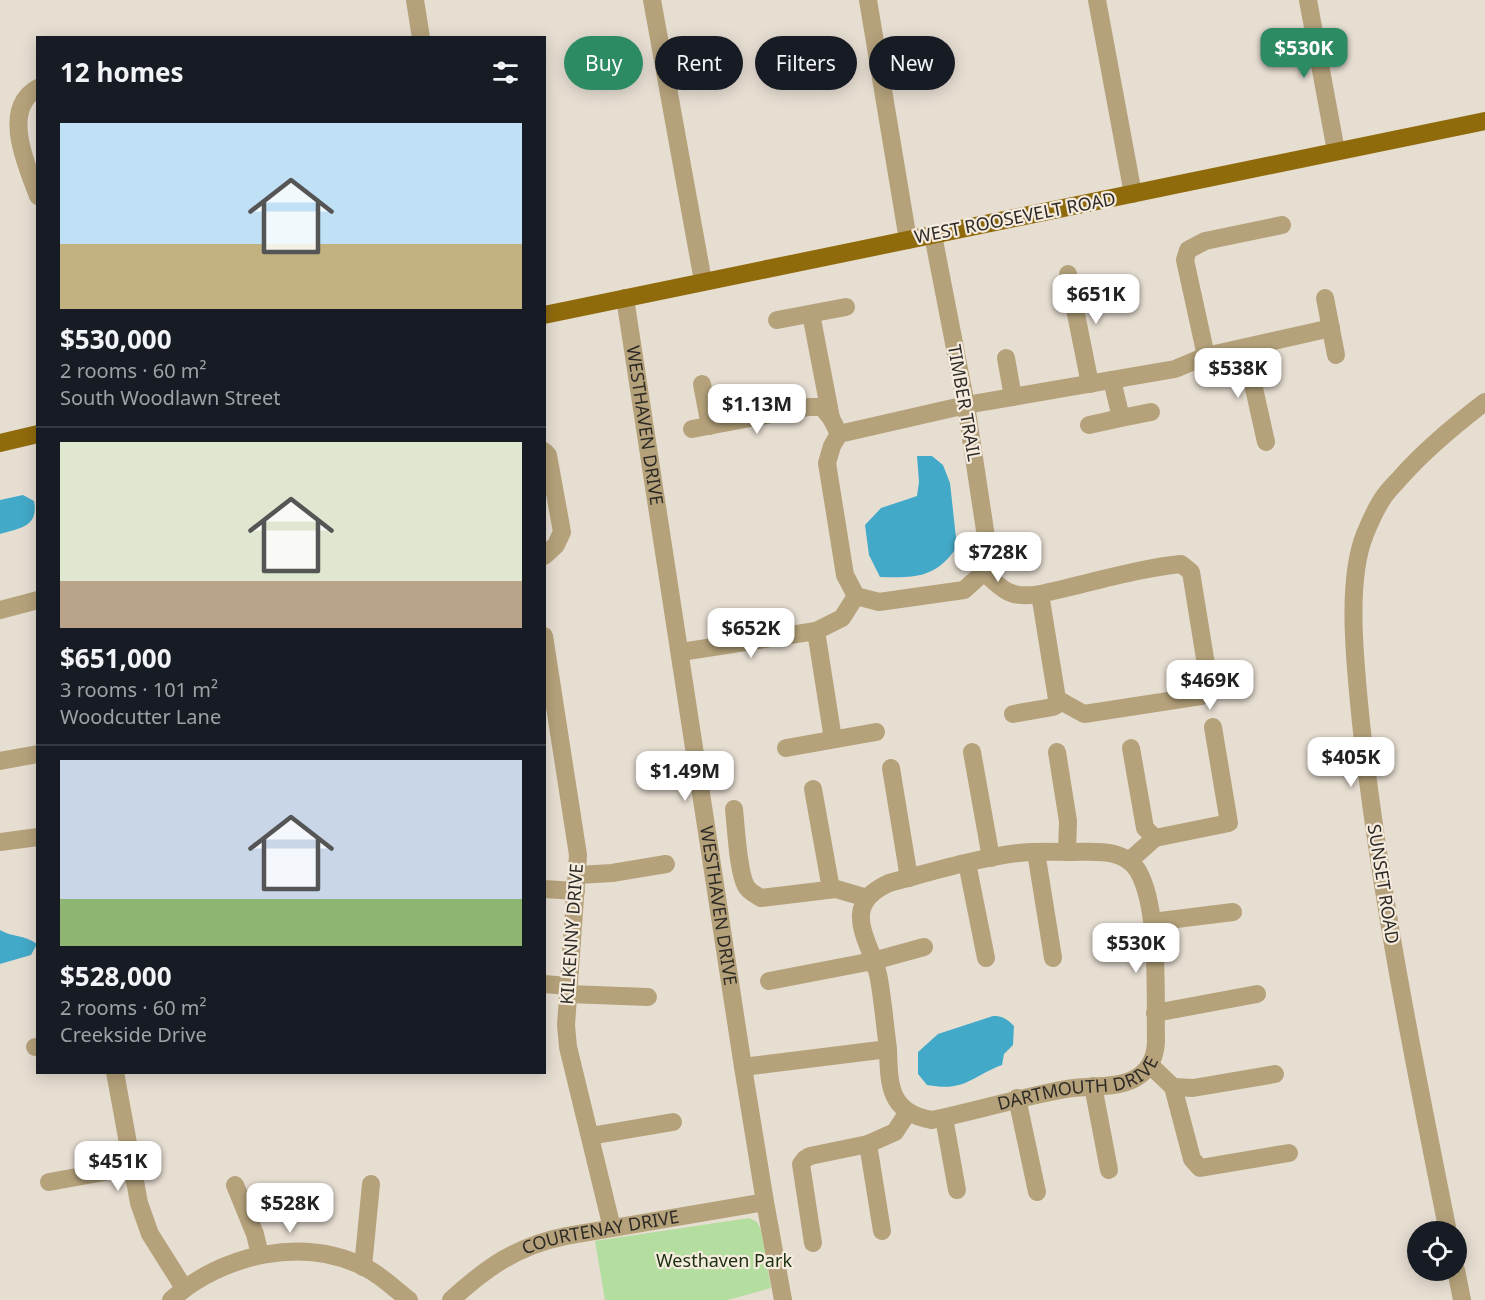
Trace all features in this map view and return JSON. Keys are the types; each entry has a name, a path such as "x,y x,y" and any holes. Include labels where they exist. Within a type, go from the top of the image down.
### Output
{"main road":[{"name":"WEST ROOSEVELT ROAD","path":"546,315 1485,121"},
{"path":"0,443 36,434"}],"street":[{"path":"415,0 421,36"},
{"path":"652,0 703,281"},
{"path":"868,0 908,240"},
{"path":"1097,0 1132,194"},
{"path":"1308,0 1336,151"},
{"path":"36,89 30,92 20,106 17,125 21,150 36,191"},
{"path":"1206,356 1185,260 1188,250 1205,242 1282,225"},
{"name":"TIMBER TRAIL","path":"933,234 966,405 988,550 984,572"},
{"path":"1068,274 1090,384"},
{"name":"WESTHAVEN DRIVE","path":"625,298 743,1066 783,1300"},
{"path":"1325,298 1336,355"},
{"path":"777,320 846,307"},
{"path":"811,314 835,426 827,463 845,575 856,596 879,602 964,590 984,572 1003,591 1027,596 1124,575 1149,567 1181,564 1191,572 1209,683 1201,696 1084,714 1057,699 1040,594"},
{"path":"835,426 1175,369 1206,356 1331,328"},
{"path":"1245,348 1266,442"},
{"path":"1006,358 1013,397"},
{"path":"1112,380 1121,418"},
{"path":"702,384 701,427 809,407 822,407 835,426"},
{"name":"SUNSET ROAD","path":"1446,1221 1399,991 1381,880 1359,704 1355,590 1359,551 1383,498 1440,438 1485,402"},
{"path":"1089,425 1151,412"},
{"path":"546,452 562,532 556,545 546,554"},
{"path":"681,652 816,631 842,618 856,596"},
{"path":"0,610 36,601"},
{"path":"816,631 833,740"},
{"name":"KILKENNY DRIVE","path":"546,657 551,711 577,839 577,883 566,1025 568,1047 612,1228"},
{"path":"1013,714 1053,707 1062,702"},
{"path":"813,1243 801,1164 810,1155 868,1144 895,1132 908,1112 899,1105 890,1081 879,979 863,937 861,923 867,898 876,889 909,878 991,858 1036,852 1101,852 1119,855 1129,861 1155,838 1229,823 1213,727"},
{"path":"786,747 876,732"},
{"path":"1131,748 1145,828 1155,838"},
{"path":"972,752 991,858"},
{"path":"1057,752 1068,820 1067,852"},
{"path":"0,761 36,754"},
{"path":"891,768 909,878"},
{"path":"813,789 831,890"},
{"path":"734,809 742,872 745,885 752,893 760,898 836,889 867,898"},
{"path":"0,842 36,837"},
{"path":"1036,852 1053,958"},
{"name":"DARTMOUTH DRIVE","path":"908,1112 919,1118 932,1120 944,1118 1017,1098 1070,1088 1121,1083 1132,1080 1150,1065 1155,1055 1152,922 1144,885 1138,870 1129,861"},
{"path":"967,863 986,958"},
{"path":"546,889 612,873 666,864"},
{"path":"1152,922 1233,912"},
{"path":"769,981 873,961 924,947"},
{"path":"546,984 568,990 648,997"},
{"path":"1155,1012 1257,993"},
{"path":"743,1066 888,1049"},
{"path":"1150,1065 1173,1086 1192,1159 1200,1168 1289,1153"},
{"path":"115,1074 139,1203 150,1234 178,1294 217,1269 260,1255 287,1252 312,1253 338,1258 363,1267 409,1300"},
{"path":"1173,1086 1193,1088 1275,1074"},
{"path":"1094,1086 1109,1170"},
{"path":"1017,1098 1037,1192"},
{"path":"944,1118 957,1190"},
{"path":"590,1136 673,1122"},
{"path":"868,1144 882,1231"},
{"path":"49,1182 132,1167"},
{"path":"363,1267 371,1184"},
{"path":"235,1185 255,1234 260,1255"},
{"name":"COURTENAY DRIVE","path":"451,1300 487,1269 516,1251 551,1239 765,1202"},
{"path":"1458,1281 1462,1300"}],"green space":[{"name":"Westhaven Park","path":"749,1218 757,1222 761,1230 771,1288 728,1300 605,1300 595,1241"}],"water":[{"path":"917,456 932,456 943,465 950,483 957,547 941,565 924,574 880,577 869,555 865,525 881,508 917,496 919,482"},
{"path":"23,495 34,501 34,516 21,528 0,534 0,500"},
{"path":"0,930 36,944 31,955 0,964"},
{"path":"993,1016 1005,1018 1014,1026 1013,1045 1004,1054 1002,1065 959,1085 940,1087 927,1085 918,1074 918,1052 938,1034"}]}
